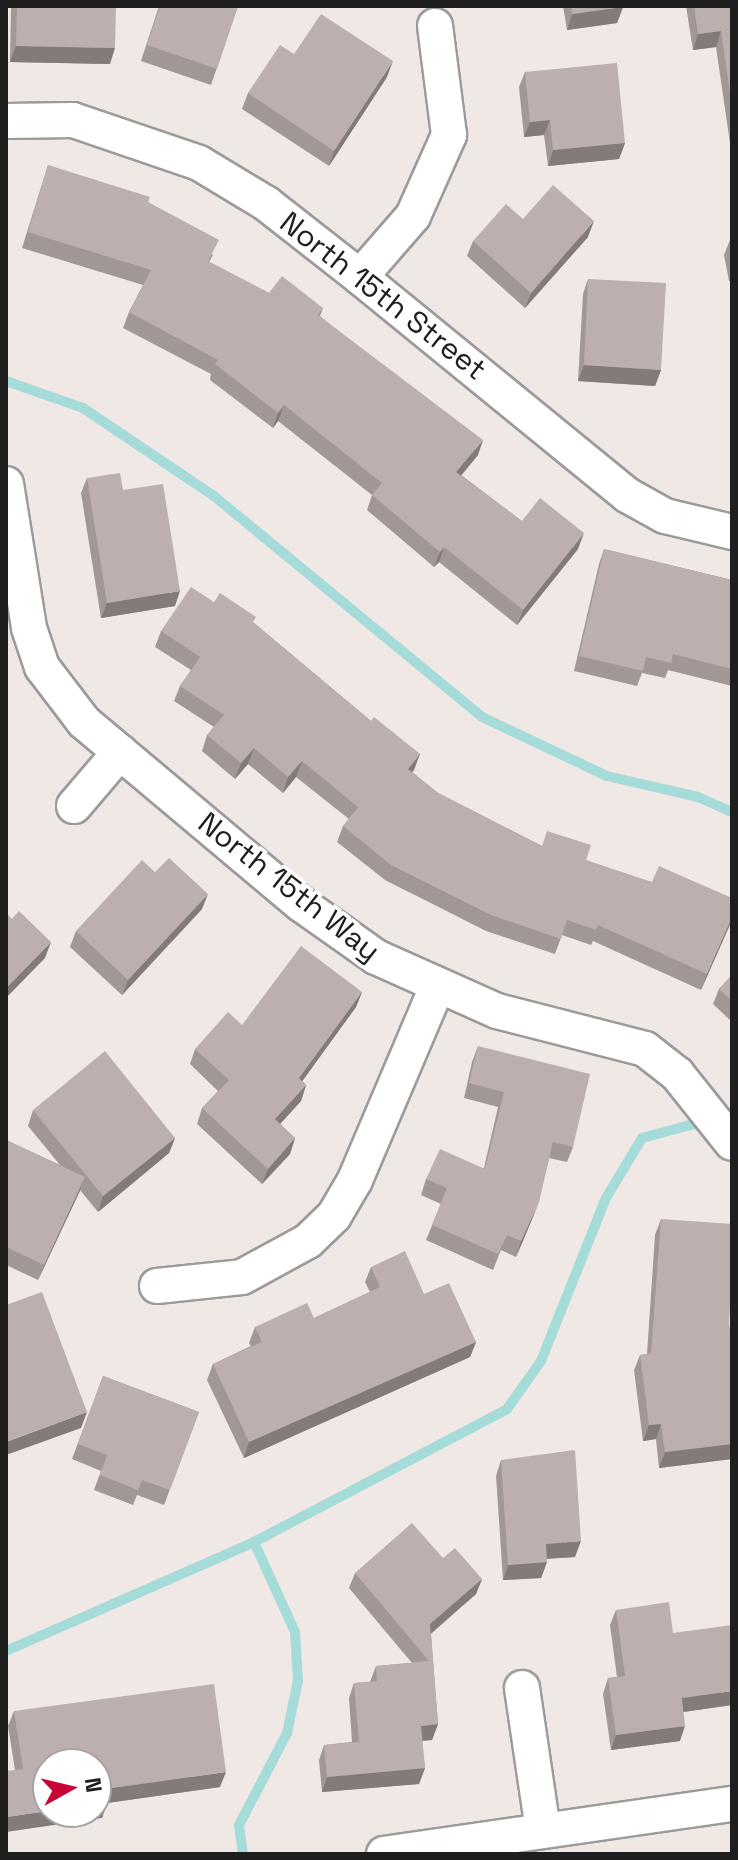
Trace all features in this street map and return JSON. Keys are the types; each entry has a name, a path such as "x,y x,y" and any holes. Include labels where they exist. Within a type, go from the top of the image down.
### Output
{"street":[{"path":"360,277 413,216 449,135 435,26"},
{"name":"North 15th Street","path":"6,121 73,120 199,163 267,204 627,495 665,516 732,532"},
{"name":"North 15th Way","path":"6,484 29,628 42,667 84,722 301,904 376,957 437,987 497,1011 645,1049 677,1074 732,1143"},
{"path":"74,806 120,752"},
{"path":"157,1286 242,1277 308,1241 334,1216 355,1180 437,987"},
{"path":"522,1688 543,1830"},
{"path":"384,1854 732,1804"}],"building":[{"path":"17,6 116,6 115,48 16,46"},
{"path":"160,6 238,6 217,69 147,45"},
{"path":"571,6 623,6 623,7 572,14"},
{"path":"694,6 732,6 732,106 721,31 698,34"},
{"path":"321,14 393,61 334,151 248,93 280,45 294,54"},
{"path":"617,63 625,143 553,150 550,120 530,122 525,72"},
{"path":"48,165 150,197 148,202 219,240 208,261 269,293 282,276 323,308 318,315 483,440 456,472 522,521 540,498 584,533 523,610 444,547 440,552 372,495 382,483 284,405 278,413 215,364 218,360 129,312 151,270 28,232"},
{"path":"553,185 594,221 531,293 473,241 506,204 523,219"},
{"path":"588,279 666,283 661,370 584,365"},
{"path":"120,473 123,490 163,484 180,591 107,603 87,478"},
{"path":"604,549 732,580 732,669 673,654 671,663 646,657 643,671 579,656"},
{"path":"191,587 214,602 220,593 256,617 253,622 371,721 374,717 420,754 408,769 438,793 542,846 547,831 591,845 586,860 652,882 659,866 732,898 732,917 707,974 598,925 596,930 567,920 561,939 491,915 391,865 343,826 358,807 302,761 288,777 254,748 241,763 207,735 224,715 180,686 200,657 161,631"},
{"path":"169,858 208,894 128,980 76,931 142,860 155,872"},
{"path":"19,911 51,942 6,988 6,913 12,919"},
{"path":"301,946 362,992 299,1078 306,1085 275,1119 295,1138 268,1169 202,1108 229,1080 195,1049 228,1012 242,1025"},
{"path":"732,975 732,1001 719,989"},
{"path":"478,1046 590,1074 573,1147 553,1142 539,1202 521,1241 507,1235 498,1254 432,1225 447,1188 426,1179 440,1149 485,1169 504,1092 469,1083"},
{"path":"105,1051 175,1138 103,1196 33,1110"},
{"path":"6,1140 85,1177 44,1265 6,1247"},
{"path":"661,1219 732,1224 729,1324 732,1444 665,1452 661,1424 649,1425 640,1355 651,1353"},
{"path":"405,1251 424,1294 449,1283 476,1342 249,1442 213,1364 262,1342 255,1327 307,1303 314,1318 380,1287 371,1267"},
{"path":"42,1292 87,1412 6,1442 6,1305"},
{"path":"103,1376 199,1412 170,1490 142,1480 138,1490 100,1475 107,1455 78,1444"},
{"path":"575,1450 581,1541 546,1544 547,1562 508,1565 501,1460"},
{"path":"412,1523 443,1558 455,1548 482,1579 430,1624 438,1724 421,1726 425,1768 327,1777 324,1745 359,1742 354,1683 377,1681 376,1666 429,1661 355,1573"},
{"path":"669,1602 673,1633 732,1625 732,1691 682,1698 685,1726 616,1735 608,1678 625,1676 616,1610"},
{"path":"214,1684 226,1772 112,1788 112,1748 32,1748 32,1813 6,1817 6,1771 23,1769 14,1711"}],"waterway":[{"path":"6,381 83,408 214,496 482,717 607,776 698,797 732,812"},
{"path":"6,1651 254,1542 507,1409 541,1361 606,1198 642,1138 705,1121"},
{"path":"243,1854 239,1825 287,1733 298,1681 295,1632 254,1542"}]}
